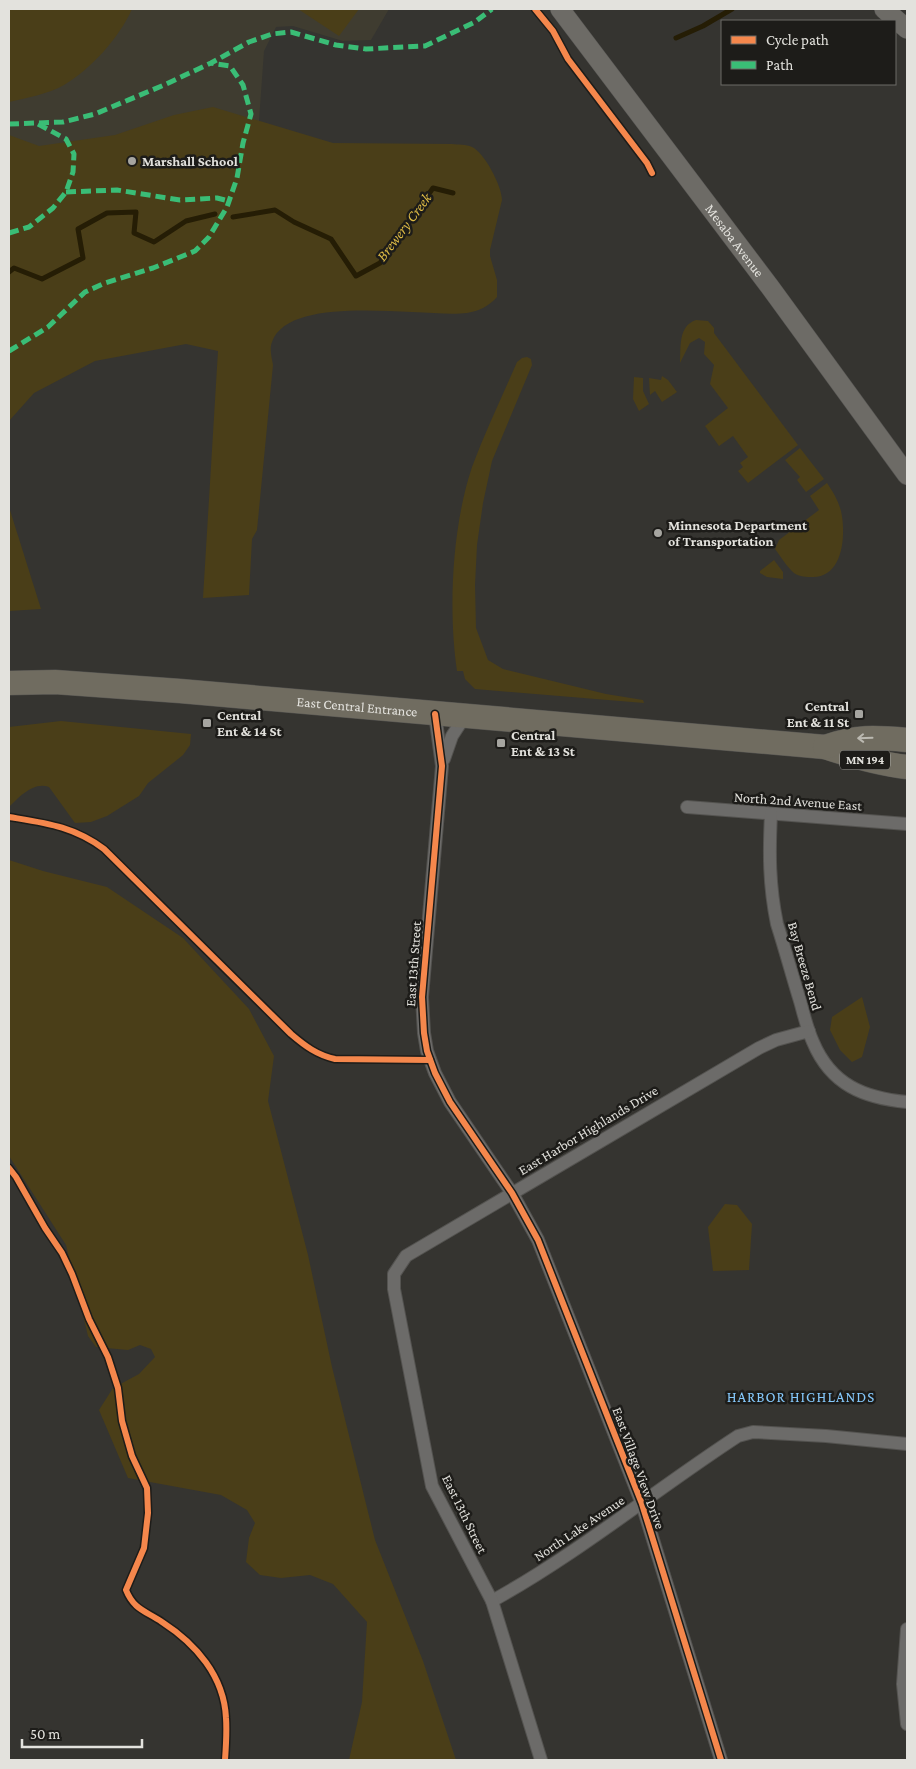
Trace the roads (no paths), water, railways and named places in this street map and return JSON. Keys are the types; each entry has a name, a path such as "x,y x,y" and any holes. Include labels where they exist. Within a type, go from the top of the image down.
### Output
{"highway":[{"name":"East Central Entrance","path":"9,683 55,682 825,747 888,765 907,767"},
{"name":"East Central Entrance","path":"825,747 847,740 862,738 907,740"}],"main road":[{"name":"Mesaba Avenue","path":"560,9 764,280 907,475"},
{"path":"884,9 907,29"}],"street":[{"name":"East 13th Street","path":"435,714 442,766"},
{"name":"East 13th Street","path":"465,716 448,744 442,766 422,997 424,1033 428,1051 442,1090 512,1193"},
{"name":"North 2nd Avenue East","path":"687,807 907,824"},
{"name":"Bay Breeze Bend","path":"771,814 769,859 773,904 813,1043 830,1070 844,1083 872,1096 907,1102"},
{"name":"East Harbor Highlands Drive","path":"394,1274 406,1256 759,1048 776,1040 809,1031"},
{"name":"East Village View Drive","path":"512,1193 538,1240 642,1504 721,1760"},
{"name":"East 13th Street","path":"394,1274 394,1289 432,1486 492,1601 541,1760"},
{"name":"North Lake Avenue","path":"492,1601 642,1504 738,1436 753,1432 826,1436 907,1444"},
{"path":"907,1629 902,1684 907,1724"}],"waterway":[{"path":"676,38 703,26 732,9"},
{"name":"Brewery Creek","path":"233,217 275,210 294,222 331,239 356,276 380,263 433,188 453,193"},
{"name":"Brewery Creek","path":"9,272 14,268 42,279 83,258 78,229 107,213 136,212 134,233 154,242 186,221 215,214"}],"place":[{"name":"Marshall School","path":"132,161"},
{"name":"Minnesota Department of Transportation","path":"658,533"},
{"name":"Central Ent & 11 St","path":"859,714"},
{"name":"Central Ent & 14 St","path":"207,723"},
{"name":"Central Ent & 13 St","path":"501,743"}],"district":[{"name":"HARBOR HIGHLANDS","path":"801,1397"}]}
